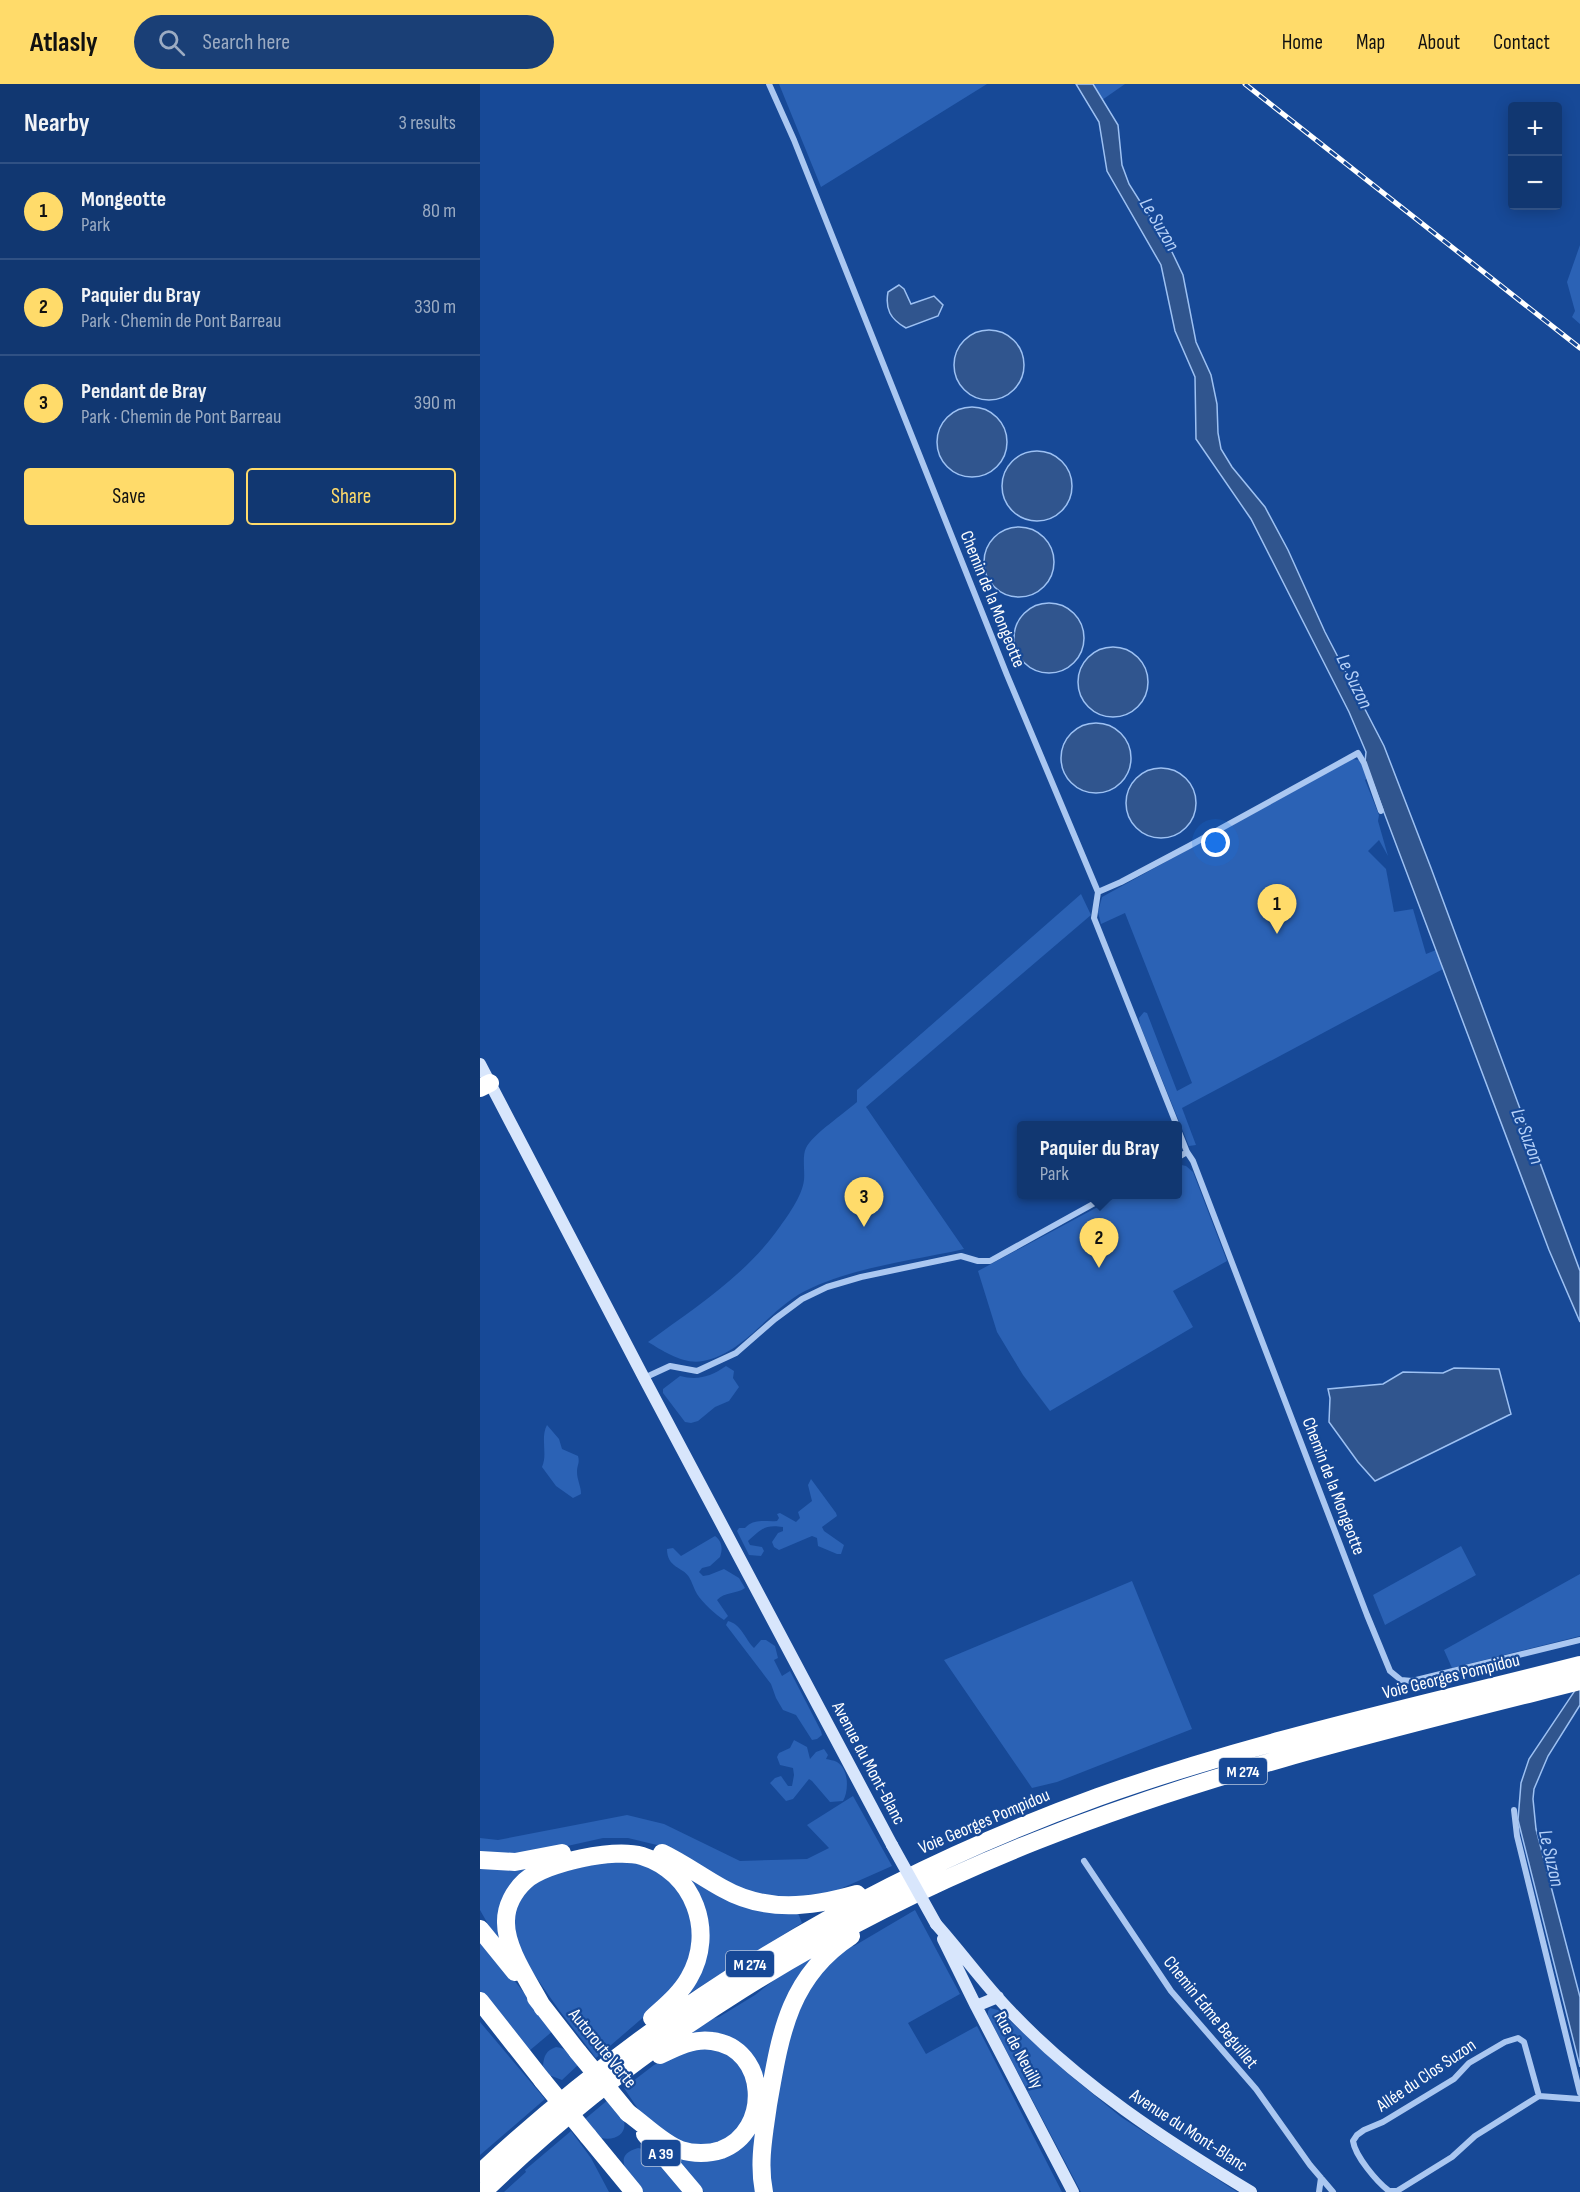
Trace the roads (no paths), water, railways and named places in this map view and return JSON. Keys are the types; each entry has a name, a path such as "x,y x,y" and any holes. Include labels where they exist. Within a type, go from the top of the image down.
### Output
{"highway":[{"name":"Voie Georges Pompidou","path":"483,2192 678,2011 730,1976 835,1914 902,1880 1032,1822 1147,1781 1267,1745 1580,1665"},
{"name":"Voie Georges Pompidou","path":"480,2173 554,2106 837,1932 916,1893 1037,1840 1188,1787 1335,1743 1580,1681"},
{"path":"480,1860 515,1862 608,1844 635,1844 667,1856 736,1895 756,1902 779,1906 804,1906 828,1902 902,1880"},
{"path":"543,2008 512,1949 506,1930 509,1904 516,1891 526,1880 537,1872 561,1864 617,1853 633,1854 652,1860 675,1875 689,1892 700,1919 701,1936 697,1960 677,1994 636,2033 616,2067"},
{"path":"764,2192 761,2170 764,2132 780,2041 795,1996 817,1963 838,1944 916,1893"},
{"name":"Autoroute Verte","path":"480,1929 694,2192"},
{"name":"A 39","path":"480,2001 634,2192"},
{"path":"480,2009 500,2026"},
{"path":"616,2067 685,2044 711,2041 725,2045 739,2054 749,2067 757,2088 756,2111 750,2126 738,2139 717,2151 699,2153 676,2148 628,2113"},
{"path":"480,2165 502,2152"},
{"path":"603,2154 617,2192"}],"main road":[{"name":"Avenue du Mont-Blanc","path":"480,1064 485,1085 936,1924 1010,2012 1073,2071 1111,2100 1251,2192"},
{"name":"Rue de Neuilly","path":"936,1924 1073,2192"},
{"path":"976,2006 998,1997"}],"street":[{"name":"Chemin de la Mongeotte","path":"769,84 794,140 1011,686 1098,892 1094,918 1175,1121"},
{"path":"1098,892 1170,856 1358,753 1364,763 1381,811"},
{"name":"Chemin de la Mongeotte","path":"1182,1139 1193,1161 1390,1671 1401,1680 1412,1681 1580,1640"},
{"path":"1182,1155 1187,1152"},
{"path":"644,1378 670,1366 698,1371 736,1353 802,1299 827,1287 861,1277 961,1257 990,1261 1102,1199"},
{"path":"1514,1810 1517,1836 1580,2093"},
{"name":"Chemin Edme Beguillet","path":"1084,1861 1146,1956 1172,1991 1256,2090 1333,2192"},
{"name":"Allée du Clos Suzon","path":"1518,2038 1524,2042 1539,2096 1475,2136 1452,2157 1397,2191 1389,2191 1382,2186 1354,2149 1353,2141 1357,2135 1454,2079 1469,2063 1506,2042 1518,2038"},
{"path":"1539,2096 1580,2099"},
{"path":"1319,2192 1321,2178"}],"water":[{"path":"1076,84 1093,84 1118,125 1122,165 1129,184 1172,252 1183,275 1196,342 1211,375 1217,404 1221,449 1232,467 1265,507 1288,550 1325,632 1384,746 1580,1271 1580,1322 1549,1250 1365,762 1366,752 1349,712 1251,519 1196,439 1195,377 1175,331 1161,265 1107,171 1099,122"},
{"path":"899,285 904,289 911,304 934,296 943,305 938,316 906,328 901,325 892,317 887,304 888,292"},
{"path":"989,330 1002,333 1014,340 1021,352 1024,365 1021,378 1014,390 1002,397 989,400 976,397 964,390 957,378 954,365 957,352 964,340 976,333"},
{"path":"972,407 985,410 997,417 1004,429 1007,442 1004,455 997,467 985,474 972,477 959,474 947,467 940,455 937,442 940,429 947,417 959,410"},
{"path":"1037,451 1050,454 1062,461 1069,473 1072,486 1069,499 1062,511 1050,518 1037,521 1024,518 1012,511 1005,499 1002,486 1005,473 1012,461 1024,454"},
{"path":"1019,527 1032,530 1044,537 1051,549 1054,562 1051,575 1044,587 1032,594 1019,597 1006,594 994,587 987,575 984,562 987,549 994,537 1006,530"},
{"path":"1049,603 1062,606 1074,613 1081,625 1084,638 1081,651 1074,663 1062,670 1049,673 1036,670 1024,663 1017,651 1014,638 1017,625 1024,613 1036,606"},
{"path":"1113,647 1126,650 1138,657 1145,669 1148,682 1145,695 1138,707 1126,714 1113,717 1100,714 1088,707 1081,695 1078,682 1081,669 1088,657 1100,650"},
{"path":"1096,723 1109,726 1121,733 1128,745 1131,758 1128,771 1121,783 1109,790 1096,793 1083,790 1071,783 1064,771 1061,758 1064,745 1071,733 1083,726"},
{"path":"1161,768 1174,771 1186,778 1193,790 1196,803 1193,816 1186,828 1174,835 1161,838 1148,835 1136,828 1129,816 1126,803 1129,790 1136,778 1148,771"},
{"path":"1454,1368 1499,1369 1511,1414 1375,1481 1329,1422 1328,1389 1383,1384 1403,1372 1443,1373"},
{"name":"Le Suzon","path":"1580,1683 1580,1705 1548,1756 1534,1789 1533,1799 1536,1829 1580,1997 1580,2067 1518,1820 1521,1783 1529,1759"}],"railway":[{"path":"1245,84 1580,348"}],"place":[{"name":"Mongeotte","path":"1277,934"},
{"name":"Pendant de Bray","path":"864,1227"},
{"name":"Paquier du Bray","path":"1099,1268"}]}
